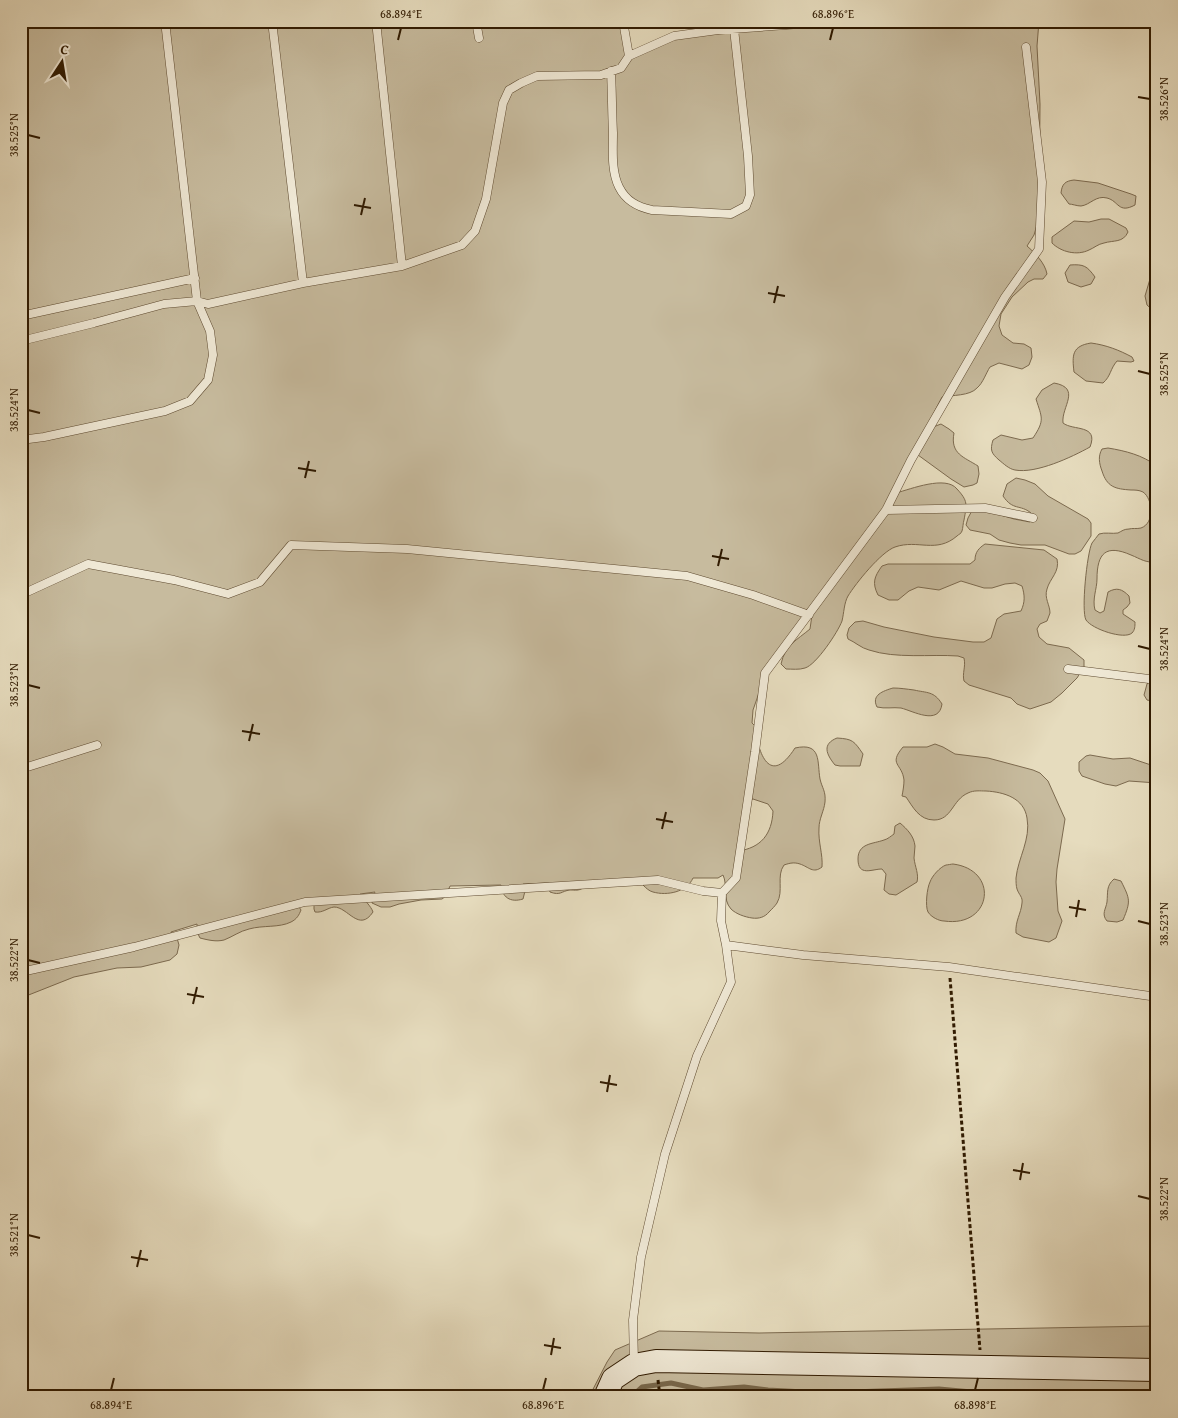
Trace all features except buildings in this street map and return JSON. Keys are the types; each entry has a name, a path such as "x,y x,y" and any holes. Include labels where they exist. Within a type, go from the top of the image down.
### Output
{"main road":[{"path":"604,1397 613,1379 634,1365 656,1360 1157,1370"}],"lane":[{"path":"21,440 44,437 165,411 190,401 208,380 213,355 210,331 198,301 165,21"},
{"path":"272,21 303,283"},
{"path":"376,21 402,266"},
{"path":"476,21 479,38"},
{"path":"623,21 629,56"},
{"path":"21,341 164,304 198,301 208,304 303,283 402,266 462,245 475,231 486,199 503,103 509,90 536,76 601,75 621,68 629,56 674,36 800,24 807,21"},
{"path":"611,71 613,165 618,185 625,196 633,204 652,210 731,214 746,206 750,195 748,156 734,29"},
{"path":"634,1365 633,1320 641,1257 665,1154 696,1056 731,982 721,920 722,893 736,878 765,673 886,510 911,460 1005,297 1039,250 1042,182 1026,48"},
{"path":"21,316 195,278"},
{"path":"886,510 985,508 1033,518"},
{"path":"21,593 88,564 174,580 228,594 260,582 291,544 406,549 687,576 753,595 808,615"},
{"path":"1068,669 1157,680"},
{"path":"21,769 97,745"},
{"path":"21,972 134,947 305,902 658,880 703,891 722,893"},
{"path":"726,945 803,955 949,967 1157,997"}],"path":[{"path":"949,967 981,1366"},
{"path":"657,1372 660,1397"}],"shaded area":[{"path":"21,21 623,21 629,55 674,36 807,21 1039,21 1037,46 1040,104 1039,218 1034,235 1027,246 1042,262 1047,274 1043,279 1034,279 1028,282 1012,297 1001,314 999,326 1002,335 1013,343 1024,344 1031,348 1032,357 1029,365 1022,369 999,363 990,367 974,391 942,397 925,430 941,424 954,433 953,440 956,450 963,457 978,466 977,483 964,487 918,455 896,493 928,484 945,483 952,485 961,493 966,503 962,531 942,544 911,544 889,550 876,561 848,596 840,626 815,661 805,668 786,669 781,664 785,652 810,629 812,615 768,667 753,710 752,723 755,726 762,756 772,766 779,765 795,748 810,748 816,755 825,798 819,828 822,867 813,870 796,863 784,865 777,903 766,915 757,918 744,916 731,909 727,901 723,875 718,878 693,878 686,887 670,893 653,892 643,885 642,880 584,886 580,890 570,890 556,894 550,892 549,883 523,884 525,891 523,899 518,900 505,896 501,885 450,886 446,896 442,899 421,900 390,907 381,907 372,903 375,892 360,894 373,912 368,918 363,920 358,920 339,908 334,907 315,912 314,902 297,904 301,910 299,914 295,920 286,924 249,929 218,941 200,938 197,932 197,924 171,932 172,936 177,938 179,945 177,954 170,960 141,967 117,968 74,977 21,998","holes":["753,799 768,804 773,811 768,833 764,839 753,847 738,851 743,807 748,800"]},
{"path":"1074,180 1098,183 1136,196 1135,205 1122,208 1103,197 1081,206 1069,204 1061,190 1064,184"},
{"path":"1109,219 1126,228 1128,232 1126,236 1121,240 1102,244 1079,253 1064,251 1052,243 1052,237 1074,221 1089,222"},
{"path":"1157,255 1157,314 1147,305 1145,296"},
{"path":"1070,265 1082,265 1087,268 1095,277 1091,284 1081,287 1068,282 1065,273"},
{"path":"1091,343 1117,350 1132,357 1134,361 1117,361 1108,378 1103,383 1086,381 1074,372 1073,356 1080,346"},
{"path":"1054,383 1062,385 1069,394 1063,423 1088,431 1092,440 1090,447 1064,460 1033,470 1011,469 993,453 991,449 993,440 1001,435 1022,440 1033,438 1041,423 1036,399 1042,390"},
{"path":"1108,448 1134,454 1157,466 1157,562 1146,561 1115,550 1105,553 1101,557 1097,570 1095,610 1100,613 1104,611 1108,592 1111,590 1117,589 1124,592 1129,596 1130,603 1123,610 1123,614 1135,622 1134,631 1128,635 1116,634 1095,627 1086,620 1084,606 1088,558 1092,543 1099,534 1118,533 1126,529 1141,528 1149,521 1151,511 1149,500 1143,492 1116,488 1106,481 1099,457 1102,449"},
{"path":"1016,478 1035,484 1048,496 1088,519 1091,523 1091,536 1081,551 1069,554 1045,545 1010,543 999,540 990,534 970,530 966,525 974,507 1030,522 1032,518 1031,513 1013,506 1003,496 1007,484"},
{"path":"985,544 1044,550 1057,559 1056,571 1046,592 1050,613 1047,621 1040,624 1037,629 1039,637 1047,644 1069,648 1084,660 1084,667 1077,678 1051,702 1030,709 1017,704 1011,698 969,685 964,681 964,658 958,656 913,656 879,653 866,649 848,639 849,628 855,622 863,621 934,637 973,642 984,642 991,638 997,619 1004,614 1021,611 1024,599 1022,586 1015,583 984,588 961,581 939,590 918,587 909,591 898,600 889,600 878,595 875,587 877,573 882,566 888,564 970,564 975,560 978,550"},
{"path":"1156,672 1157,702 1147,700 1144,695 1147,684"},
{"path":"893,688 926,692 933,695 942,704 940,711 931,716 901,708 877,707 876,699 879,694"},
{"path":"837,738 853,741 863,754 860,766 835,765 829,757 827,746 832,740"},
{"path":"935,744 955,754 988,758 1033,770 1040,773 1048,781 1065,819 1056,882 1058,911 1062,921 1056,938 1049,942 1023,937 1016,933 1022,901 1017,888 1016,878 1028,826 1022,805 1012,797 1000,793 972,791 958,800 945,817 934,820 920,815 906,797 902,796 903,774 896,761 899,753 903,747 927,747"},
{"path":"1090,755 1113,759 1130,758 1151,765 1157,764 1157,783 1129,781 1116,786 1082,776 1079,771 1079,762"},
{"path":"900,823 910,833 914,842 917,882 896,895 889,894 884,890 886,874 882,869 863,870 860,868 858,859 863,847 885,840 894,834 895,826"},
{"path":"953,864 968,868 978,876 983,887 984,897 980,908 972,916 960,921 942,921 933,917 928,912 928,888 934,875 939,870 946,865"},
{"path":"1114,879 1121,881 1128,900 1123,920 1117,922 1107,921 1104,914 1109,887"},
{"path":"1157,1326 1157,1397 589,1397 615,1350 659,1331 759,1333"}],"waterway":[{"path":"631,1397 642,1387 671,1383 703,1390 744,1387 822,1393 939,1389 1025,1397"},
{"path":"698,1397 705,1393 803,1397"}]}
